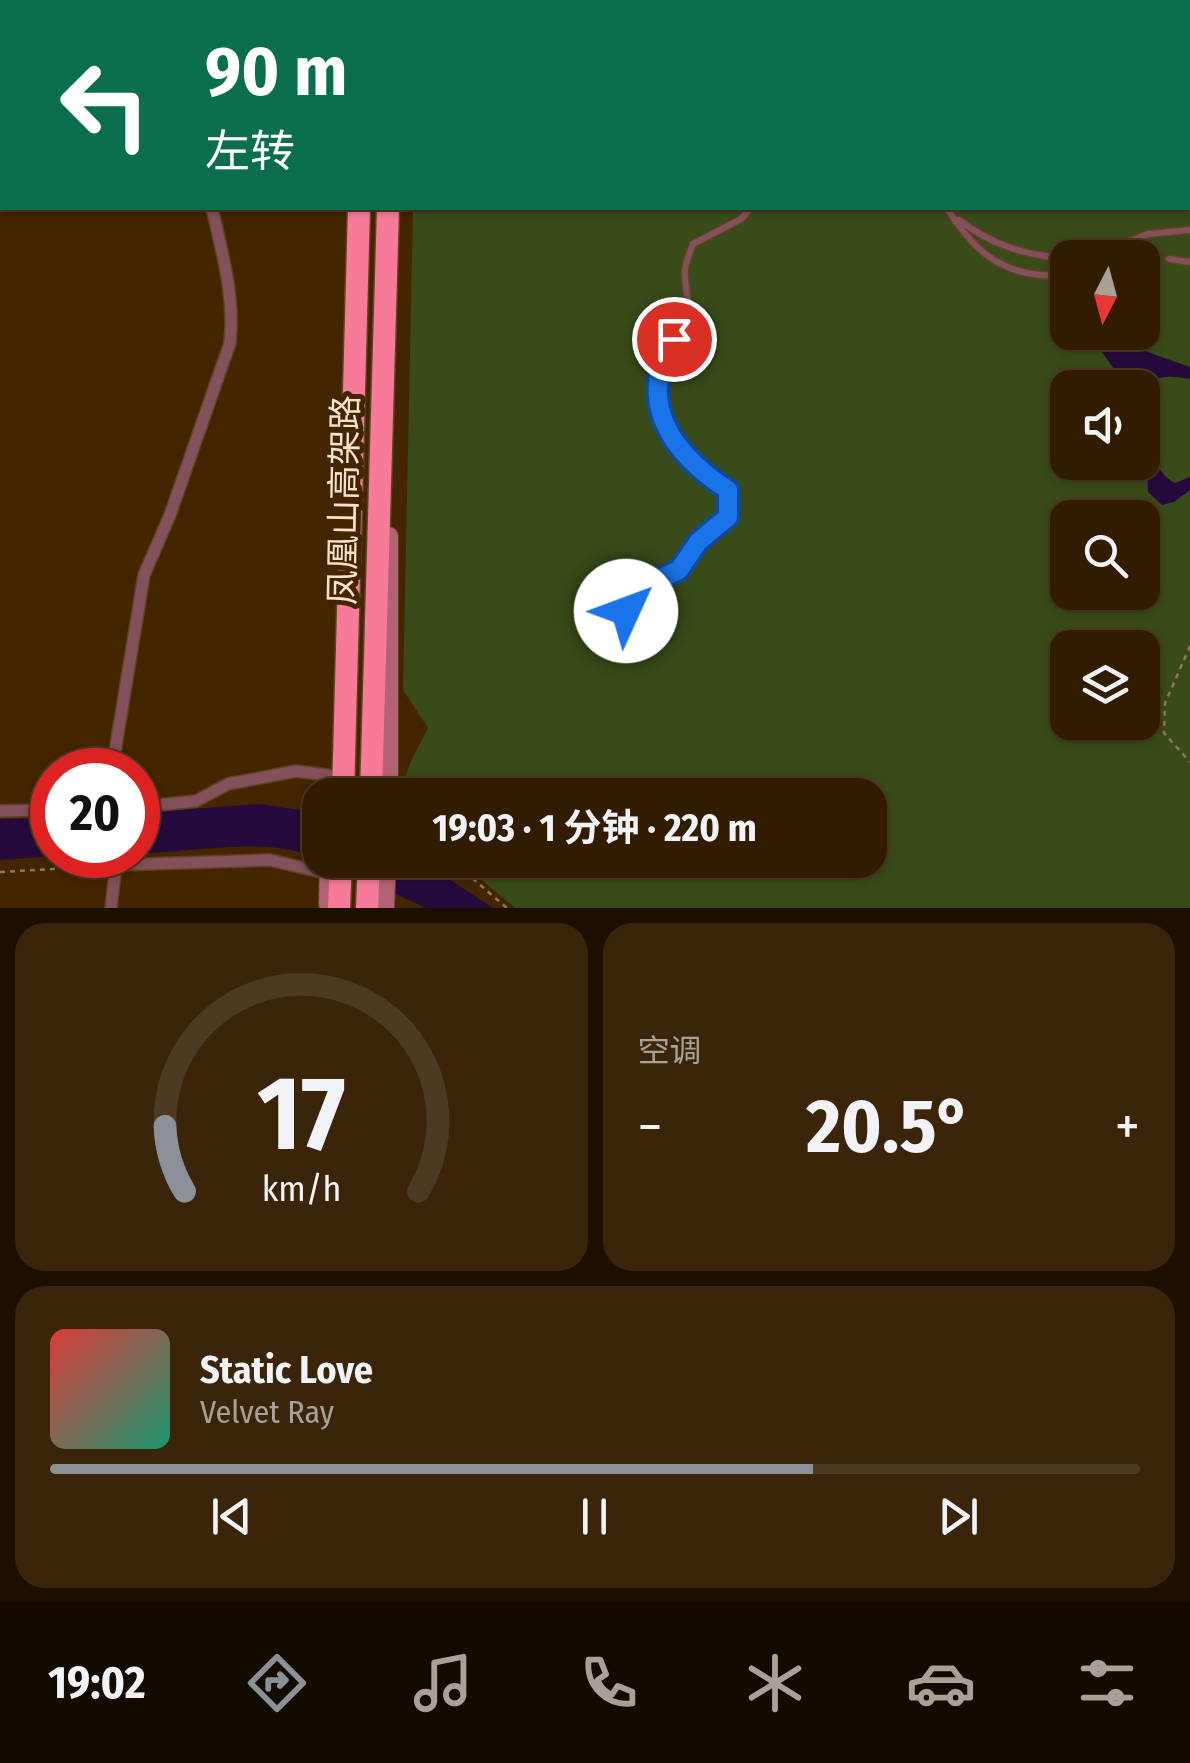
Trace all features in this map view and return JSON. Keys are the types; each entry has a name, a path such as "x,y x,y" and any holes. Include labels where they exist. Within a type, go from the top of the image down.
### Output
{"highway":[{"name":"凤凰山高架路","path":"336,778 358,210"},
{"name":"凤凰山高架路","path":"372,778 389,210"},
{"path":"334,878 340,908"},
{"path":"373,878 379,904"}],"main road":[{"path":"336,778 349,210"},
{"path":"389,210 389,778"},
{"path":"328,908 331,878"},
{"path":"379,904 384,878"}],"street":[{"path":"116,748 144,575 170,516 230,343 234,313 212,210"},
{"path":"160,805 196,802 228,784 296,770 313,778"},
{"path":"0,812 30,811"},
{"path":"160,860 302,863"},
{"path":"110,908 114,878"}],"lane":[{"path":"619,631 634,591 679,570 698,542 728,517 728,490 702,473 676,448 658,406 662,358 685,320 689,302 684,270 693,244 741,219 748,210"},
{"path":"949,210 984,240 1050,257"},
{"path":"949,210 978,252 1017,272 1050,274"},
{"path":"1133,240 1148,234 1190,230"},
{"path":"1169,259 1190,262"}],"path":[{"path":"1190,646 1165,703 1164,733 1190,762"},
{"path":"0,872 30,869"},
{"path":"472,878 507,908"}],"green space":[{"path":"413,210 1190,210 1190,908 515,908 479,878 887,878 887,778 406,778 428,728 403,690"}],"shaded area":[{"path":"1142,350 1190,367 1190,379 1160,378 1160,370 1115,370 1101,351"},
{"path":"1160,469 1175,483 1190,477 1190,490 1174,502 1162,505 1148,492 1147,480 1160,480"},
{"path":"260,804 302,810 302,853 253,847 160,852 160,811"},
{"path":"30,818 30,858 0,860 0,819"},
{"path":"362,878 447,878 493,908 426,908"}],"route":[{"path":"626,611 634,591 679,570 698,542 728,517 728,490 702,473 676,448 658,406 662,358 674,339"}]}
